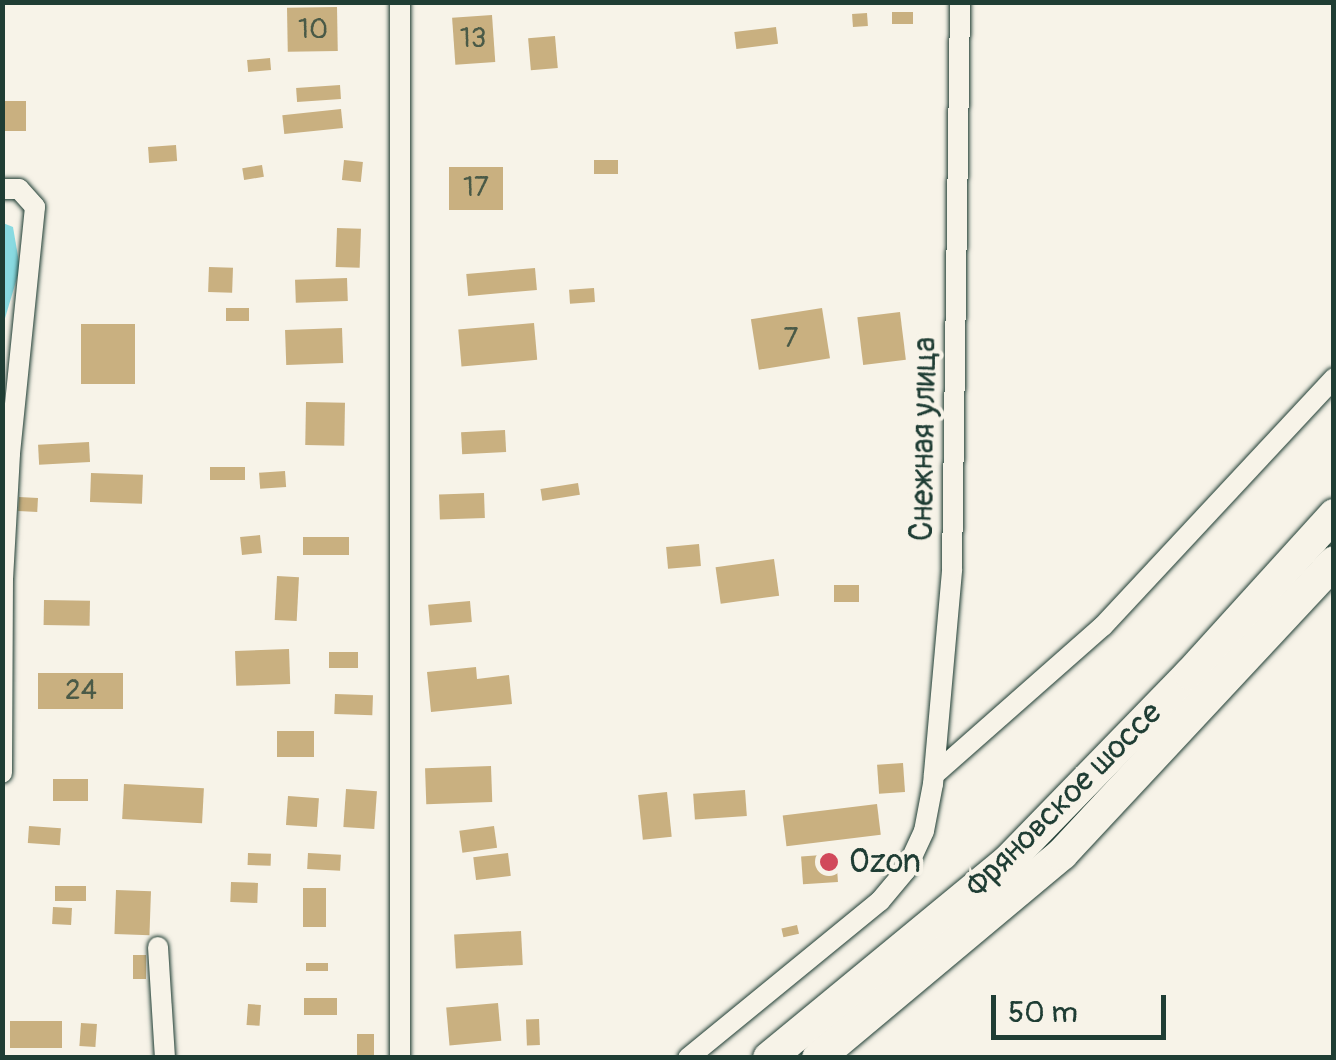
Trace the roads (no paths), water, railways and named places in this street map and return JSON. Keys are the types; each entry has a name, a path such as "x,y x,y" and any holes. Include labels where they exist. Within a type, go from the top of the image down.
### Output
{"main road":[{"name":"Фряновское шоссе","path":"769,1058 1006,862 1190,674 1334,514"},
{"name":"Фряновское шоссе","path":"818,1058 1062,854 1334,562"}],"street":[{"path":"400,2 400,1058"},
{"name":"Снежная улица","path":"688,1058 869,911 906,870 924,831 934,775 952,568 960,2"},
{"path":"2,189 19,189 34,206 10,454 2,773"},
{"path":"934,775 1104,626 1334,378"},
{"path":"158,947 165,1058"}],"water":[{"path":"3,223 13,227 20,268 3,325"}],"place":[{"name":"Ozon","path":"829,862"}]}
